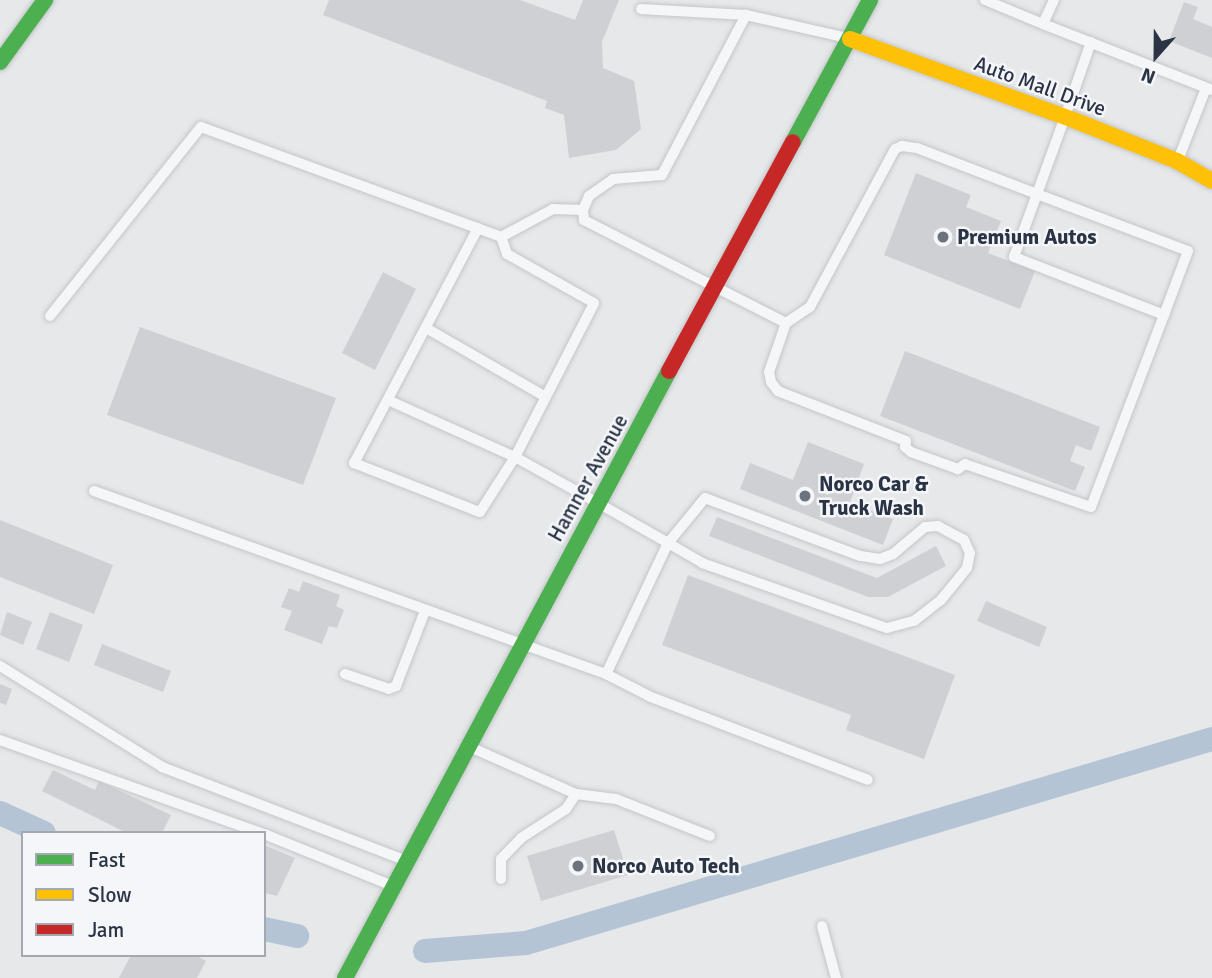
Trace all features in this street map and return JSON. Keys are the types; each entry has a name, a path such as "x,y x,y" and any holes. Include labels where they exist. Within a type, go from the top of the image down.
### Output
{"main road":[{"path":"0,61 45,0"},
{"name":"Hamner Avenue","path":"345,978 520,644 870,0"},
{"name":"Auto Mall Drive","path":"850,39 1065,117 1185,165 1212,181"}],"lane":[{"path":"985,0 1209,89 1185,165"},
{"path":"1043,24 1054,0"},
{"path":"641,9 746,15 850,39"},
{"path":"746,15 662,175 612,179 589,196 583,210 584,220 786,323"},
{"path":"1091,43 1014,257 1164,315"},
{"path":"50,316 201,127 478,228 501,237 507,254 594,303 515,457 480,512 355,463 478,228"},
{"path":"917,148 1188,251 1164,315 1094,500 1085,508 965,464 958,469 911,452 905,447 906,441 778,391 769,372 786,323 810,307 895,149 917,148"},
{"path":"501,237 553,209 583,210"},
{"path":"426,328 546,397"},
{"path":"388,400 515,457 598,503 668,543 702,563 887,628 914,621 940,600 967,568 970,553 964,540 938,526 925,527 893,554 880,559 860,556 705,498 668,543 606,674"},
{"path":"94,491 606,674 651,697 868,780"},
{"path":"345,674 389,689 396,686 425,611"},
{"path":"0,666 162,767 408,861"},
{"path":"0,740 257,831"},
{"path":"467,746 576,794 616,799 710,836"},
{"path":"500,878 501,859 521,838 566,809 576,794"},
{"path":"266,834 394,887"},
{"path":"822,926 836,978"}],"building":[{"path":"329,0 520,0 575,20 583,0 619,0 602,42 603,68 634,81 641,129 616,150 569,158 564,115 545,108 547,101 323,15"},
{"path":"1184,2 1198,7 1193,19 1212,27 1212,58 1169,41"},
{"name":"Premium Autos","path":"916,173 971,195 966,207 1001,221 988,253 1035,271 1020,309 884,255"},
{"path":"383,272 416,289 375,370 342,353"},
{"path":"140,327 336,398 303,485 107,415"},
{"path":"905,351 1100,427 1091,451 1076,445 1070,461 1085,467 1075,491 880,416"},
{"name":"Norco Car & Truck Wash","path":"808,442 864,464 850,502 893,519 883,545 740,489 750,463 793,480"},
{"name":"Norco Car & Truck Wash","path":"717,517 877,578 936,546 946,566 888,597 868,597 709,536"},
{"path":"0,520 113,565 94,614 0,577"},
{"path":"688,575 955,675 924,759 846,730 851,715 662,645"},
{"path":"303,581 340,595 336,606 344,610 337,628 329,626 322,644 284,630 292,611 281,607 289,588 299,592"},
{"path":"986,601 1047,627 1039,647 977,621"},
{"path":"7,612 32,622 23,645 0,635"},
{"path":"50,612 83,625 69,662 36,649"},
{"path":"102,644 171,671 163,692 94,665"},
{"path":"0,684 12,689 6,705 0,703"},
{"path":"53,770 95,790 99,781 171,815 163,831 123,831 42,791"},
{"name":"Norco Auto Tech","path":"614,830 628,875 541,901 527,856"},
{"path":"266,846 295,858 277,896 266,893"},
{"path":"130,957 199,957 206,961 197,978 119,978"}],"waterway":[{"path":"425,951 526,943 1212,739"},
{"path":"0,813 40,831"},
{"path":"266,929 297,936"}],"traffic: fast":[{"path":"0,62 45,0"},
{"path":"793,142 870,0"},
{"path":"345,978 669,371"}],"traffic: slow":[{"path":"850,39 1076,121 1177,161 1212,181"}],"traffic: jam":[{"path":"669,371 793,142"}],"place":[{"name":"Premium Autos","path":"943,237"},
{"name":"Norco Car & Truck Wash","path":"805,496"},
{"name":"Norco Auto Tech","path":"578,866"}]}
